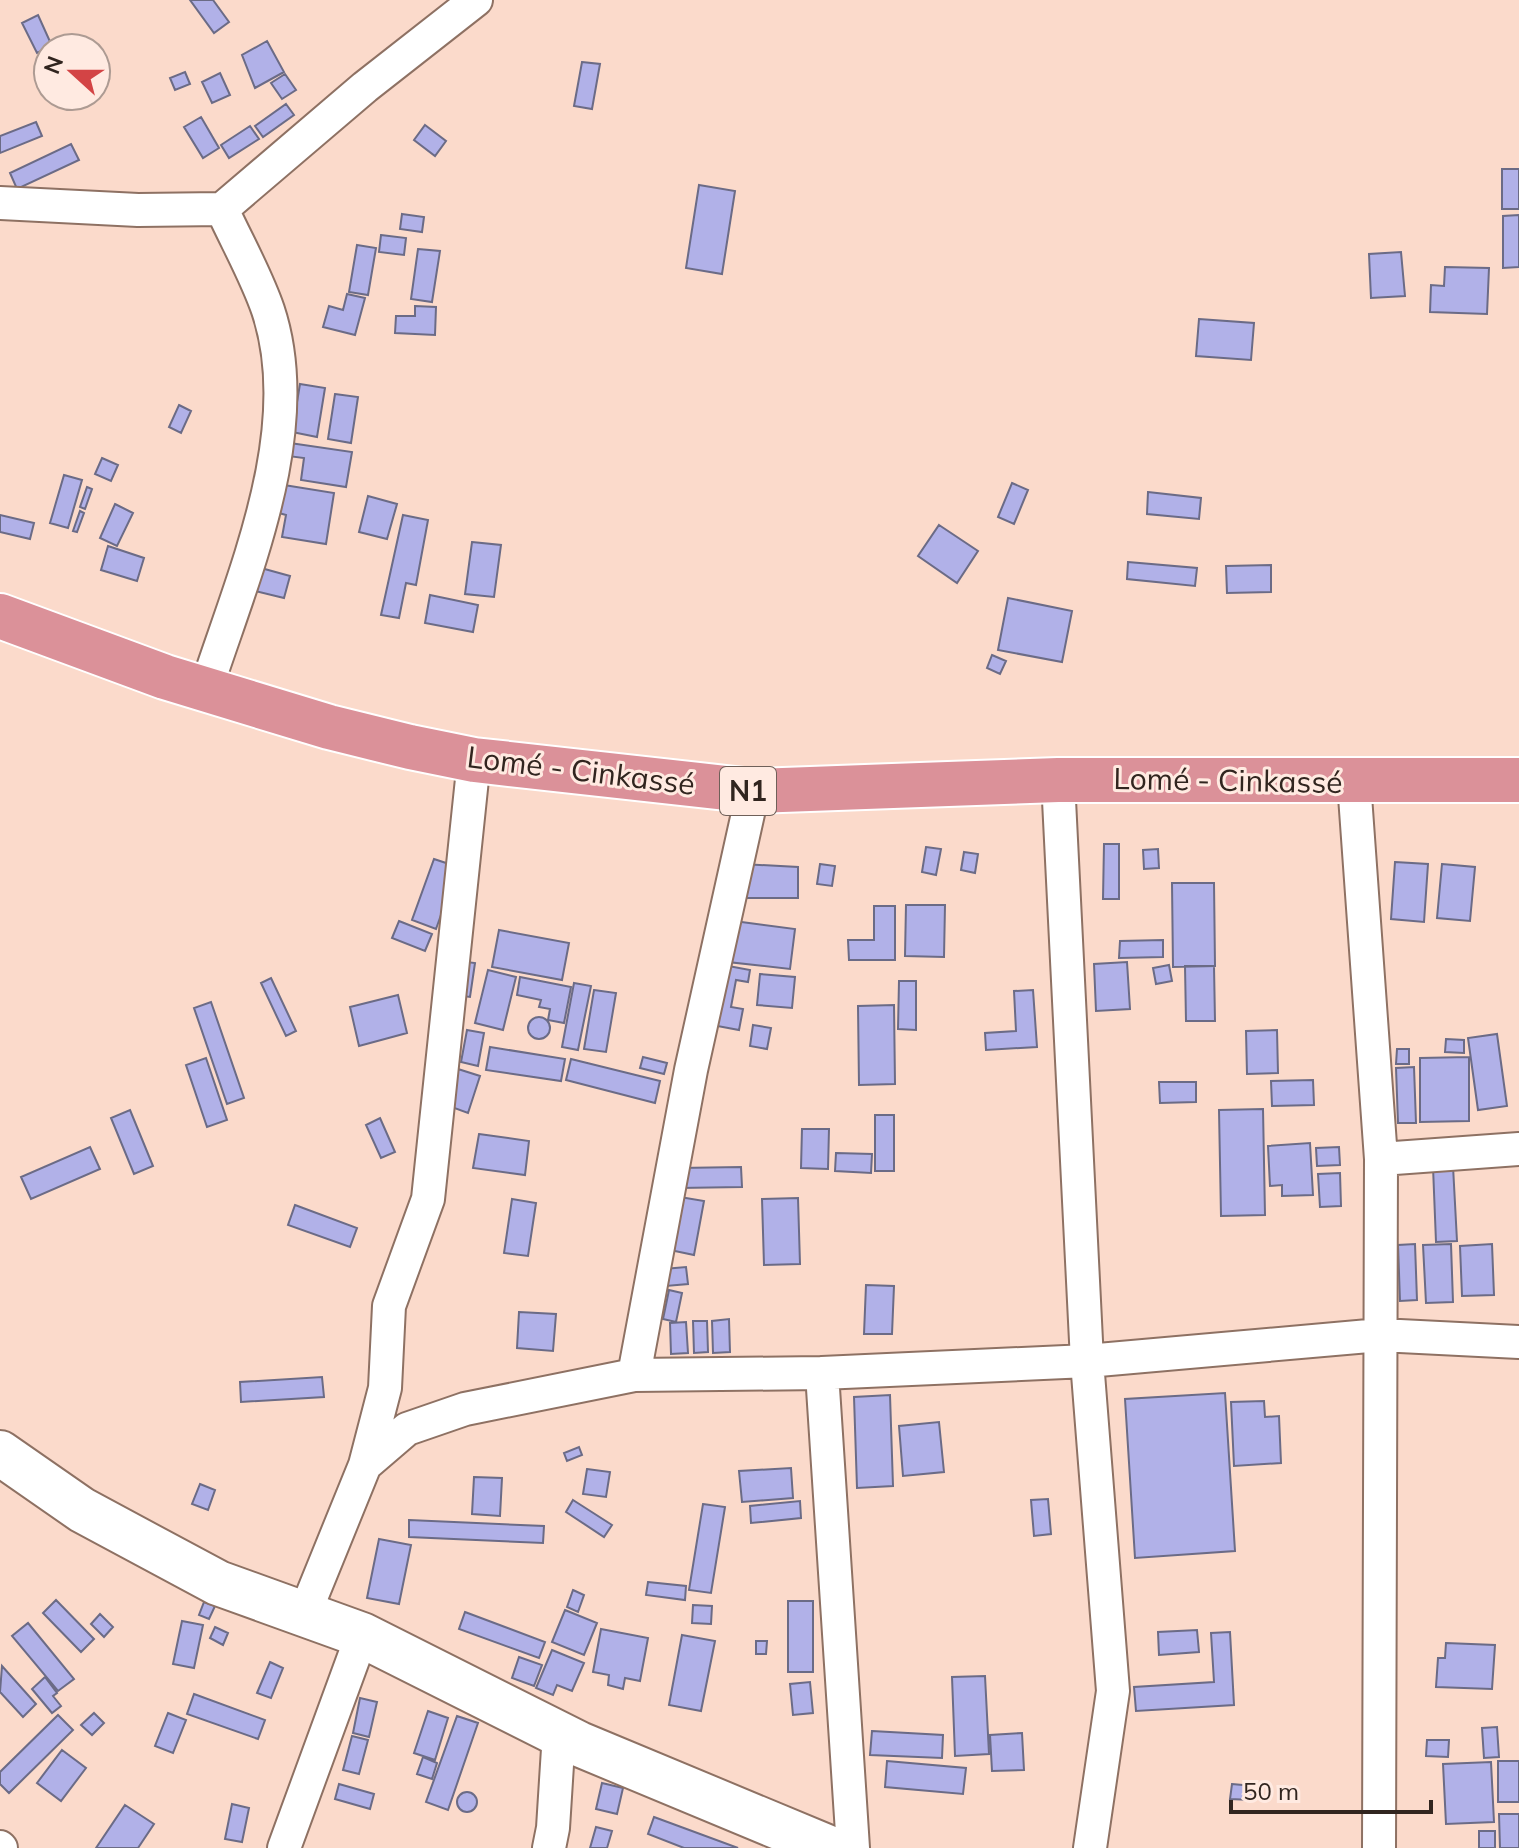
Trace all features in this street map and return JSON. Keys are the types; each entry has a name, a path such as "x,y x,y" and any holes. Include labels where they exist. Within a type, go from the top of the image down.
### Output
{"highway":[{"name":"Lomé - Cinkassé","path":"0,616 206,689 329,727 474,760 753,791 1058,780 1519,780"}],"street":[{"path":"0,203 138,210 222,209 365,87 476,0"},
{"path":"206,689 267,500 282,384 268,310 222,209"},
{"path":"304,1615 365,1465 385,1388 389,1306 428,1199 474,760"},
{"path":"1058,780 1087,1361 1113,1691 1090,1848"},
{"path":"1354,782 1381,1159 1379,1848"},
{"path":"634,1375 691,1070 753,791"},
{"path":"1381,1159 1519,1149"},
{"path":"365,1465 407,1429 465,1409 634,1375 822,1373 1087,1361 1380,1335 1519,1342"},
{"path":"822,1373 853,1848"},
{"path":"0,1453 82,1510 205,1576 362,1635 559,1733 829,1848"},
{"path":"284,1848 362,1635"},
{"path":"549,1848 559,1733"}],"building":[{"path":"190,0 213,0 229,22 214,33"},
{"path":"38,15 46,32 32,32 32,43 22,23"},
{"path":"267,41 284,72 255,88 242,55"},
{"path":"582,62 600,64 592,109 574,106"},
{"path":"185,72 190,84 175,90 170,78"},
{"path":"220,73 230,95 212,103 202,82"},
{"path":"285,74 296,90 282,99 271,83"},
{"path":"286,104 294,115 263,137 255,126"},
{"path":"201,117 219,148 203,158 184,127"},
{"path":"36,122 42,136 0,153 0,136"},
{"path":"425,125 446,141 435,156 414,140"},
{"path":"250,126 259,139 229,158 221,145"},
{"path":"71,144 79,160 17,189 10,173"},
{"path":"1502,169 1519,169 1519,209 1502,209"},
{"path":"699,185 735,191 722,274 686,268"},
{"path":"402,214 424,217 422,232 400,229"},
{"path":"1519,215 1519,267 1503,268 1503,216"},
{"path":"381,235 406,238 404,255 379,252"},
{"path":"357,245 376,248 368,295 349,292"},
{"path":"418,249 440,251 432,302 411,299"},
{"path":"1401,252 1405,296 1371,298 1369,254"},
{"path":"1445,267 1489,268 1487,314 1430,312 1431,285 1444,286"},
{"path":"347,294 365,298 355,335 323,327 329,306 343,310"},
{"path":"415,306 436,307 435,335 395,333 396,316 415,316"},
{"path":"1199,319 1254,323 1251,360 1196,356"},
{"path":"300,384 325,388 317,437 292,432"},
{"path":"335,394 358,397 351,443 328,439"},
{"path":"179,405 191,411 181,433 169,427"},
{"path":"290,443 352,452 346,487 301,480 304,458 288,456"},
{"path":"102,458 118,465 111,481 95,474"},
{"path":"64,475 82,480 68,528 50,523"},
{"path":"1012,483 1028,490 1014,524 998,517"},
{"path":"284,485 334,493 326,544 282,537 286,515 279,513"},
{"path":"87,487 92,489 85,509 80,507"},
{"path":"1148,492 1201,498 1199,519 1147,514"},
{"path":"368,496 397,504 387,539 359,532"},
{"path":"115,504 133,513 117,546 100,538"},
{"path":"80,511 84,513 77,532 73,531"},
{"path":"0,515 34,523 30,539 0,532"},
{"path":"403,515 428,520 416,585 406,583 399,618 381,615"},
{"path":"939,525 978,551 957,583 918,556"},
{"path":"472,542 501,545 494,597 465,594"},
{"path":"108,546 144,558 137,581 101,570"},
{"path":"1128,562 1197,568 1195,586 1127,579"},
{"path":"1271,565 1271,592 1227,593 1226,566"},
{"path":"261,568 290,576 284,598 255,591"},
{"path":"430,595 478,605 473,632 425,623"},
{"path":"1008,598 1072,611 1062,662 998,650"},
{"path":"992,655 1006,661 1000,674 987,668"},
{"path":"1104,844 1119,844 1119,899 1103,899"},
{"path":"926,847 941,849 936,875 922,872"},
{"path":"1158,849 1159,868 1144,869 1143,850"},
{"path":"964,852 978,854 975,873 961,870"},
{"path":"434,859 458,867 436,929 412,920"},
{"path":"1395,862 1428,864 1424,922 1391,919"},
{"path":"742,864 798,867 798,898 733,898"},
{"path":"820,864 835,866 832,886 817,884"},
{"path":"1442,864 1475,867 1470,921 1437,918"},
{"path":"1172,883 1214,883 1215,966 1173,967"},
{"path":"906,905 945,905 944,957 905,956"},
{"path":"874,906 895,906 895,960 849,960 848,940 874,940"},
{"path":"399,921 432,934 425,951 392,938"},
{"path":"734,921 795,929 790,969 728,962"},
{"path":"499,930 569,943 562,980 492,967"},
{"path":"1163,940 1163,957 1119,958 1120,941"},
{"path":"459,961 475,963 470,997 455,995"},
{"path":"1127,962 1130,1009 1096,1011 1094,964"},
{"path":"723,965 750,970 748,982 736,980 731,1007 743,1009 739,1030 712,1025"},
{"path":"1169,965 1172,981 1156,984 1153,968"},
{"path":"1185,966 1214,966 1215,1021 1186,1021"},
{"path":"488,970 516,977 503,1030 475,1023"},
{"path":"760,974 795,977 792,1008 757,1005"},
{"path":"520,977 571,987 564,1023 548,1020 550,1009 539,1007 541,1000 517,995"},
{"path":"271,978 296,1031 286,1036 261,983"},
{"path":"899,981 916,981 916,1030 898,1029"},
{"path":"574,983 591,986 578,1050 562,1047"},
{"path":"594,990 616,993 606,1052 584,1049"},
{"path":"1033,990 1037,1047 986,1050 985,1033 1016,1031 1014,991"},
{"path":"398,995 407,1033 359,1046 350,1007"},
{"path":"211,1002 244,1098 227,1104 194,1008"},
{"path":"894,1005 895,1084 859,1085 858,1006"},
{"path":"539,1017 547,1020 550,1028 547,1036 539,1039 531,1036 528,1028 531,1020"},
{"path":"753,1025 771,1028 767,1049 750,1046"},
{"path":"467,1030 484,1033 478,1066 461,1062"},
{"path":"1277,1030 1278,1073 1247,1074 1246,1031"},
{"path":"1497,1034 1507,1106 1478,1110 1468,1038"},
{"path":"1446,1039 1464,1040 1464,1053 1445,1052"},
{"path":"490,1047 565,1059 561,1081 486,1070"},
{"path":"1397,1049 1409,1049 1409,1064 1396,1064"},
{"path":"643,1057 667,1063 664,1074 640,1068"},
{"path":"1469,1057 1469,1121 1420,1122 1420,1058"},
{"path":"206,1058 227,1120 207,1127 186,1065"},
{"path":"571,1059 660,1081 655,1103 566,1080"},
{"path":"1414,1067 1416,1123 1398,1123 1396,1068"},
{"path":"458,1069 480,1076 468,1113 446,1105"},
{"path":"1313,1080 1314,1105 1272,1106 1271,1081"},
{"path":"1159,1082 1196,1082 1196,1102 1160,1103"},
{"path":"1263,1109 1265,1215 1221,1216 1219,1110"},
{"path":"130,1110 153,1166 134,1174 111,1118"},
{"path":"875,1115 894,1115 894,1171 875,1171"},
{"path":"380,1118 395,1152 381,1158 366,1125"},
{"path":"802,1129 829,1129 828,1169 801,1168"},
{"path":"479,1134 529,1141 525,1175 473,1168"},
{"path":"1310,1143 1313,1195 1282,1196 1282,1185 1270,1186 1268,1146"},
{"path":"90,1147 100,1169 31,1199 21,1177"},
{"path":"1339,1147 1340,1165 1317,1166 1316,1148"},
{"path":"836,1153 872,1154 871,1173 835,1171"},
{"path":"1453,1166 1457,1241 1436,1242 1433,1167"},
{"path":"741,1167 742,1187 679,1188 679,1168"},
{"path":"1340,1173 1341,1206 1320,1207 1318,1174"},
{"path":"680,1197 704,1201 694,1255 670,1250"},
{"path":"798,1198 800,1264 764,1265 762,1199"},
{"path":"512,1199 536,1203 528,1256 504,1253"},
{"path":"295,1205 357,1228 350,1247 288,1225"},
{"path":"1415,1244 1417,1300 1400,1301 1398,1245"},
{"path":"1451,1244 1453,1302 1426,1303 1423,1245"},
{"path":"1492,1244 1494,1295 1462,1296 1460,1246"},
{"path":"686,1267 688,1284 666,1286 664,1269"},
{"path":"866,1285 894,1286 892,1334 864,1334"},
{"path":"669,1290 682,1293 676,1322 663,1319"},
{"path":"519,1312 556,1314 553,1351 517,1348"},
{"path":"729,1319 730,1352 713,1353 712,1321"},
{"path":"693,1321 707,1321 708,1352 694,1353"},
{"path":"686,1322 688,1353 671,1354 670,1323"},
{"path":"322,1377 324,1397 241,1402 240,1382"},
{"path":"1225,1393 1235,1551 1135,1558 1125,1399"},
{"path":"890,1395 893,1486 857,1488 854,1397"},
{"path":"1264,1401 1265,1417 1279,1416 1281,1463 1234,1466 1231,1402"},
{"path":"939,1422 944,1472 903,1476 899,1426"},
{"path":"579,1447 582,1455 567,1461 564,1453"},
{"path":"791,1468 793,1498 742,1502 739,1471"},
{"path":"587,1469 610,1472 606,1497 583,1494"},
{"path":"474,1477 502,1478 500,1516 472,1514"},
{"path":"200,1484 215,1490 208,1510 192,1504"},
{"path":"1048,1499 1051,1534 1034,1536 1031,1500"},
{"path":"573,1500 612,1525 604,1537 566,1512"},
{"path":"800,1501 801,1518 751,1523 750,1506"},
{"path":"703,1504 725,1507 711,1593 689,1590"},
{"path":"409,1520 544,1526 543,1543 409,1537"},
{"path":"379,1539 411,1545 399,1604 367,1598"},
{"path":"648,1582 686,1586 685,1600 646,1595"},
{"path":"573,1590 584,1595 578,1612 567,1607"},
{"path":"56,1600 94,1639 81,1652 43,1613"},
{"path":"788,1601 813,1601 813,1672 788,1672"},
{"path":"204,1602 215,1606 209,1619 199,1615"},
{"path":"693,1605 712,1606 711,1624 692,1623"},
{"path":"565,1610 597,1623 584,1655 552,1642"},
{"path":"465,1612 545,1642 539,1658 459,1629"},
{"path":"100,1614 113,1627 104,1637 91,1624"},
{"path":"182,1621 203,1625 194,1668 173,1664"},
{"path":"28,1623 74,1679 58,1691 12,1636"},
{"path":"215,1627 228,1633 223,1645 210,1638"},
{"path":"601,1629 648,1638 640,1681 625,1678 623,1689 608,1685 609,1675 593,1672"},
{"path":"1197,1630 1199,1652 1159,1655 1158,1632"},
{"path":"1230,1632 1234,1705 1136,1711 1134,1687 1214,1682 1211,1633"},
{"path":"682,1635 715,1641 701,1711 669,1705"},
{"path":"756,1641 767,1641 766,1654 756,1654"},
{"path":"1446,1643 1495,1645 1492,1689 1436,1687 1438,1658 1445,1658"},
{"path":"552,1650 584,1663 572,1691 557,1685 553,1695 536,1688"},
{"path":"519,1657 542,1665 534,1686 512,1678"},
{"path":"270,1662 283,1668 271,1698 257,1693"},
{"path":"2,1666 36,1704 23,1717 0,1692"},
{"path":"985,1676 989,1754 955,1756 952,1677"},
{"path":"45,1677 57,1693 53,1696 61,1706 52,1713 32,1689"},
{"path":"810,1682 813,1713 793,1715 790,1684"},
{"path":"194,1694 265,1720 258,1739 187,1714"},
{"path":"360,1698 377,1702 369,1737 353,1733"},
{"path":"428,1711 448,1718 435,1760 414,1753"},
{"path":"94,1713 104,1723 92,1735 81,1725"},
{"path":"168,1713 186,1720 173,1753 155,1746"},
{"path":"58,1715 73,1730 9,1793 0,1784 0,1772"},
{"path":"457,1716 478,1723 448,1810 426,1802"},
{"path":"1497,1727 1499,1757 1484,1758 1482,1728"},
{"path":"872,1731 943,1735 942,1758 870,1755"},
{"path":"1022,1733 1024,1770 992,1771 990,1735"},
{"path":"352,1736 368,1740 359,1774 343,1770"},
{"path":"1427,1740 1449,1740 1448,1757 1426,1756"},
{"path":"62,1750 86,1768 61,1801 37,1783"},
{"path":"423,1757 437,1763 432,1779 417,1774"},
{"path":"887,1761 966,1768 963,1794 885,1787"},
{"path":"1498,1761 1519,1761 1519,1802 1498,1802"},
{"path":"1491,1762 1494,1822 1446,1824 1443,1764"},
{"path":"602,1783 623,1788 617,1814 596,1809"},
{"path":"339,1784 374,1794 370,1809 335,1799"},
{"path":"1232,1784 1253,1786 1252,1800 1230,1799"},
{"path":"467,1792 474,1795 477,1802 474,1809 467,1812 460,1809 457,1802 460,1795"},
{"path":"232,1804 249,1808 242,1842 225,1839"},
{"path":"125,1805 154,1824 138,1848 96,1848"},
{"path":"1499,1814 1519,1814 1519,1848 1500,1848"},
{"path":"654,1817 738,1848 684,1848 648,1834"},
{"path":"596,1827 612,1831 607,1848 590,1848"},
{"path":"1479,1831 1495,1831 1495,1848 1479,1848"}]}
